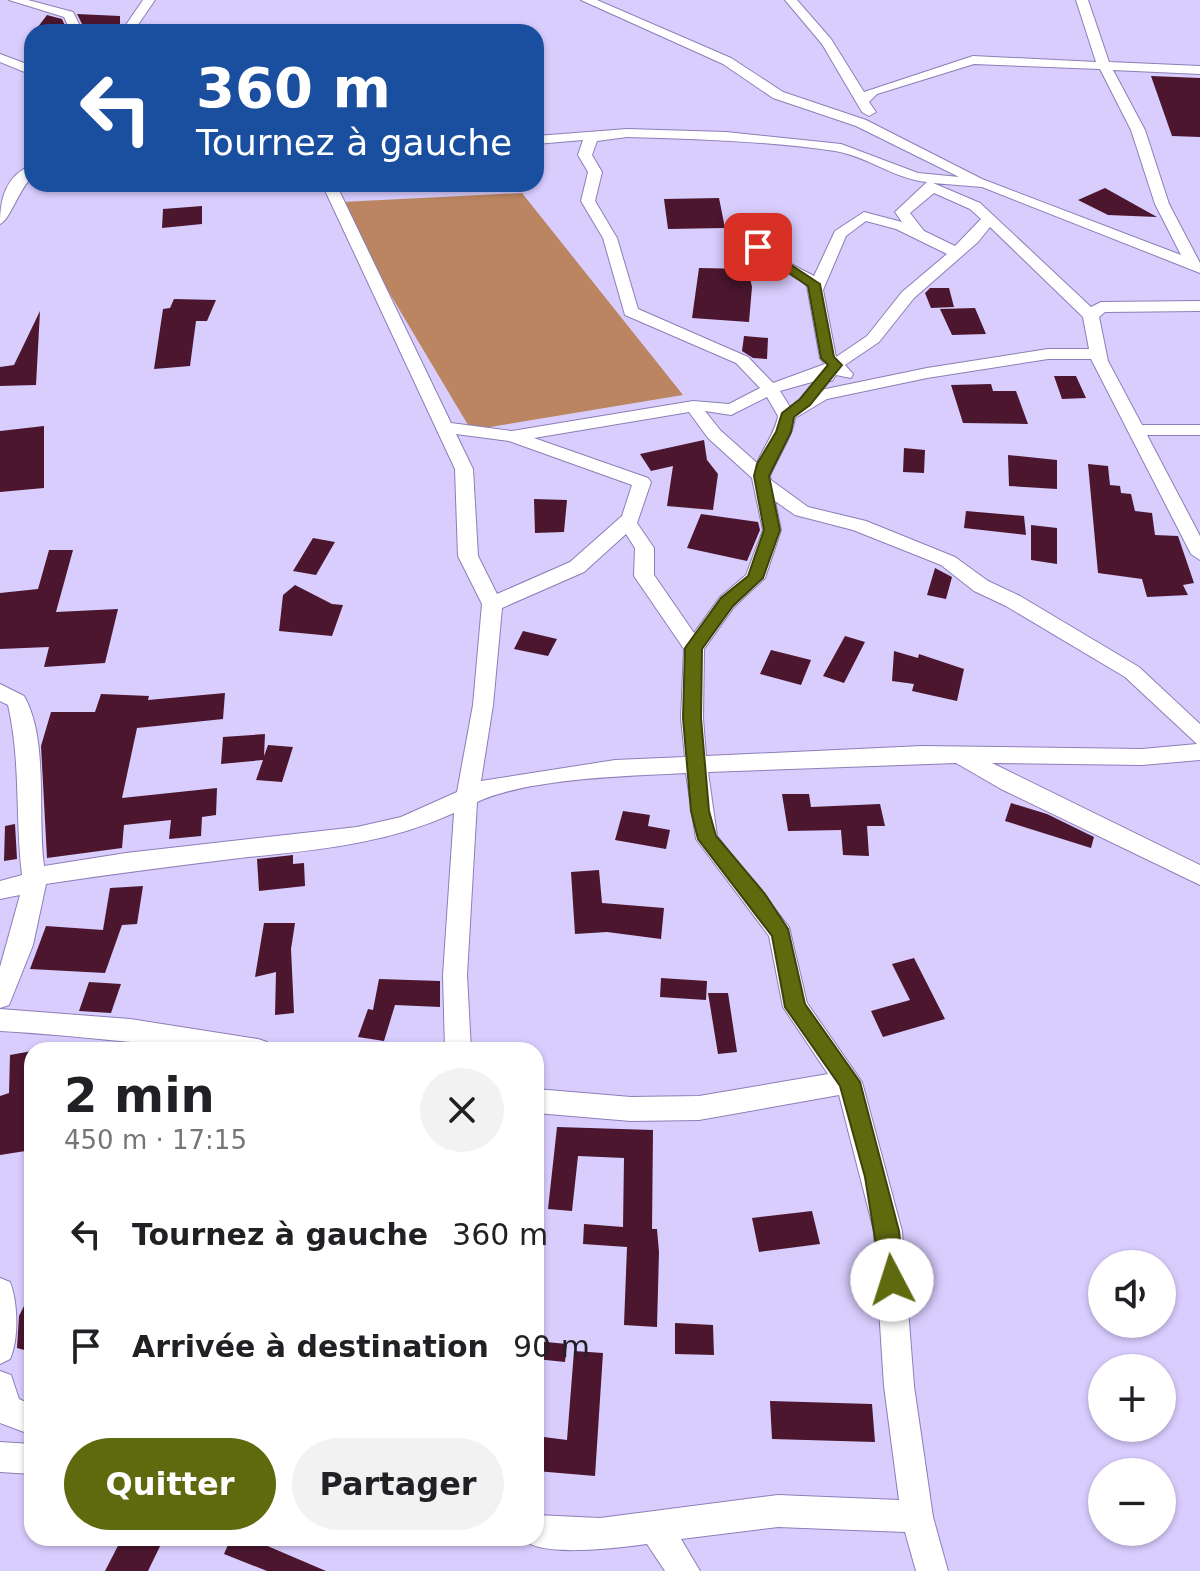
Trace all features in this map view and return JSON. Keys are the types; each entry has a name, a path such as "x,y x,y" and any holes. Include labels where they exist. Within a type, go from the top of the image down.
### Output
{"street":[{"path":"15,0 69,15 73,24"},
{"path":"130,24 149,0"},
{"path":"587,0 727,61 778,95 830,109 878,131 980,187 986,217"},
{"path":"791,0 827,42 878,131"},
{"path":"1082,0 1104,66 1138,130 1162,204 1197,267"},
{"path":"0,58 24,68"},
{"path":"863,101 872,91 973,60 1200,70"},
{"path":"544,139 597,135 712,136 841,148 916,177 1021,196 1197,267"},
{"path":"597,135 587,143 585,155 595,172 588,201 610,238 631,312 742,360 770,389 796,409"},
{"path":"0,220 13,187 24,177"},
{"path":"916,177 986,217 1042,266 1091,316 1099,354 1200,554"},
{"path":"955,197 980,187"},
{"path":"919,235 902,212 932,188"},
{"path":"333,192 464,469 468,556 492,604 483,705 468,795 455,975 458,1042"},
{"path":"512,436 693,406 731,410 770,389 796,382 835,365 873,339 908,295 955,252 986,217 1021,196"},
{"path":"815,290 840,234 864,216 901,226 955,252"},
{"path":"742,234 769,258 799,271 814,284 828,358 847,376 876,384"},
{"path":"1091,316 1101,307 1200,306"},
{"path":"796,409 876,384 1048,354 1099,354"},
{"path":"835,365 796,409 784,432 774,443 763,480 772,530 755,578 727,602 694,648 692,718 700,811 707,839 758,900 781,934 795,1007 849,1082 888,1231 899,1386 917,1517 932,1571"},
{"path":"796,382 876,384"},
{"path":"693,406 714,434 802,511 859,525 948,561 981,586 1013,601 1132,672 1200,737"},
{"path":"445,427 512,436 642,482 627,522 577,567 492,604"},
{"path":"1136,430 1200,430"},
{"path":"627,522 645,548 642,562 644,576 694,648"},
{"path":"0,692 17,701 27,740 28,830 34,879 21,945 0,997"},
{"path":"0,890 34,879 126,862 357,836 405,825 493,785 615,768 958,755 1142,757 1200,752"},
{"path":"958,755 1200,876"},
{"path":"0,1020 117,1030 202,1042"},
{"path":"544,1102 631,1109 699,1108 849,1082"},
{"path":"0,1292 0,1349"},
{"path":"0,1386 2,1406 12,1416 24,1418"},
{"path":"0,1457 24,1458"},
{"path":"544,1531 600,1534 778,1511 917,1517"},
{"path":"654,1527 684,1571"}],"shaded area":[{"path":"522,193 683,395 484,428 468,425 368,257 342,202"}],"building":[{"path":"77,14 120,16 120,24 82,24"},
{"path":"47,15 62,19 64,24 40,24"},
{"path":"1151,76 1200,78 1200,137 1172,136"},
{"path":"1105,188 1157,217 1108,215 1078,200"},
{"path":"719,198 725,228 668,229 664,199"},
{"path":"202,206 202,224 162,228 163,209"},
{"path":"699,268 748,269 752,287 749,322 692,318"},
{"path":"930,288 949,288 954,307 931,308 925,293"},
{"path":"174,299 216,300 207,321 196,321 190,366 154,369 163,309 170,308"},
{"path":"975,308 986,334 952,335 940,309"},
{"path":"40,311 36,385 0,386 0,367 14,365"},
{"path":"744,336 768,338 767,359 753,358 742,351"},
{"path":"1054,376 1076,376 1086,398 1062,399"},
{"path":"991,384 993,391 1016,391 1028,424 963,423 951,385"},
{"path":"44,426 44,488 0,492 0,431"},
{"path":"704,440 707,460 718,474 713,510 667,506 673,466 651,471 640,454"},
{"path":"904,448 925,450 924,473 903,472"},
{"path":"1008,455 1057,460 1057,489 1009,486"},
{"path":"1088,464 1108,466 1110,485 1120,486 1121,493 1131,494 1135,511 1152,513 1155,535 1178,536 1194,583 1183,585 1188,595 1147,597 1142,579 1098,573"},
{"path":"534,499 567,500 564,532 535,533"},
{"path":"966,511 1024,516 1026,535 964,528"},
{"path":"701,514 758,522 760,530 747,561 687,548"},
{"path":"1031,525 1057,528 1057,564 1031,560"},
{"path":"313,538 335,542 316,575 293,571"},
{"path":"49,550 73,550 56,612 118,609 105,663 44,667 49,647 0,649 0,593 38,589"},
{"path":"935,568 952,577 946,599 927,595"},
{"path":"295,585 332,604 343,605 332,636 279,631 283,595"},
{"path":"523,631 557,639 548,656 514,649"},
{"path":"845,636 865,642 844,683 823,676"},
{"path":"771,650 811,660 801,685 760,674"},
{"path":"894,651 918,658 919,654 964,669 957,701 912,691 914,684 892,681"},
{"path":"225,693 223,719 137,728 122,798 217,788 216,815 202,817 201,836 169,839 171,820 124,825 122,848 47,858 41,746 51,712 95,712 101,694 149,696 148,700"},
{"path":"265,734 264,756 268,745 293,747 282,782 256,780 263,760 221,764 223,737"},
{"path":"782,794 809,794 811,807 880,804 885,826 867,826 869,856 843,855 841,830 788,831"},
{"path":"1011,803 1047,814 1094,837 1091,848 1005,821"},
{"path":"623,811 650,815 648,826 670,830 666,849 615,840"},
{"path":"15,824 17,859 4,861 5,826"},
{"path":"293,855 293,864 304,863 305,886 259,891 257,859"},
{"path":"599,870 602,903 664,908 661,939 607,932 575,934 571,872"},
{"path":"143,886 137,924 122,925 105,973 30,969 46,926 103,930 110,888"},
{"path":"264,923 295,923 291,949 294,1013 275,1015 276,972 255,977"},
{"path":"914,958 945,1019 883,1037 871,1011 910,1000 892,964"},
{"path":"661,978 707,981 706,1000 660,997"},
{"path":"379,979 440,981 440,1007 395,1005 384,1041 358,1037 368,1009 373,1010"},
{"path":"89,982 121,984 111,1013 79,1011"},
{"path":"708,993 728,993 737,1052 718,1054"},
{"path":"24,1052 24,1151 0,1155 0,1096 9,1093 10,1055"},
{"path":"557,1127 653,1130 652,1229 657,1229 659,1252 657,1327 624,1325 627,1247 583,1244 584,1224 623,1227 624,1158 578,1156 572,1211 548,1209"},
{"path":"812,1211 820,1244 759,1252 752,1218"},
{"path":"24,1306 24,1350 17,1348 19,1316"},
{"path":"675,1323 713,1325 714,1355 675,1354"},
{"path":"544,1342 567,1344 565,1362 544,1360"},
{"path":"574,1351 603,1353 595,1476 544,1472 544,1437 567,1440"},
{"path":"770,1401 872,1404 875,1442 772,1439"},
{"path":"118,1546 160,1546 148,1571 105,1571"},
{"path":"228,1546 268,1546 326,1571 267,1571 224,1554"}],"route":[{"path":"758,247 769,258 799,271 814,284 828,358 835,365 805,402 787,416 784,432 774,443 765,464 761,476 772,530 755,578 727,602 694,648 692,718 700,811 707,839 758,900 781,934 795,1007 849,1082 877,1177 888,1231 892,1280"}]}
